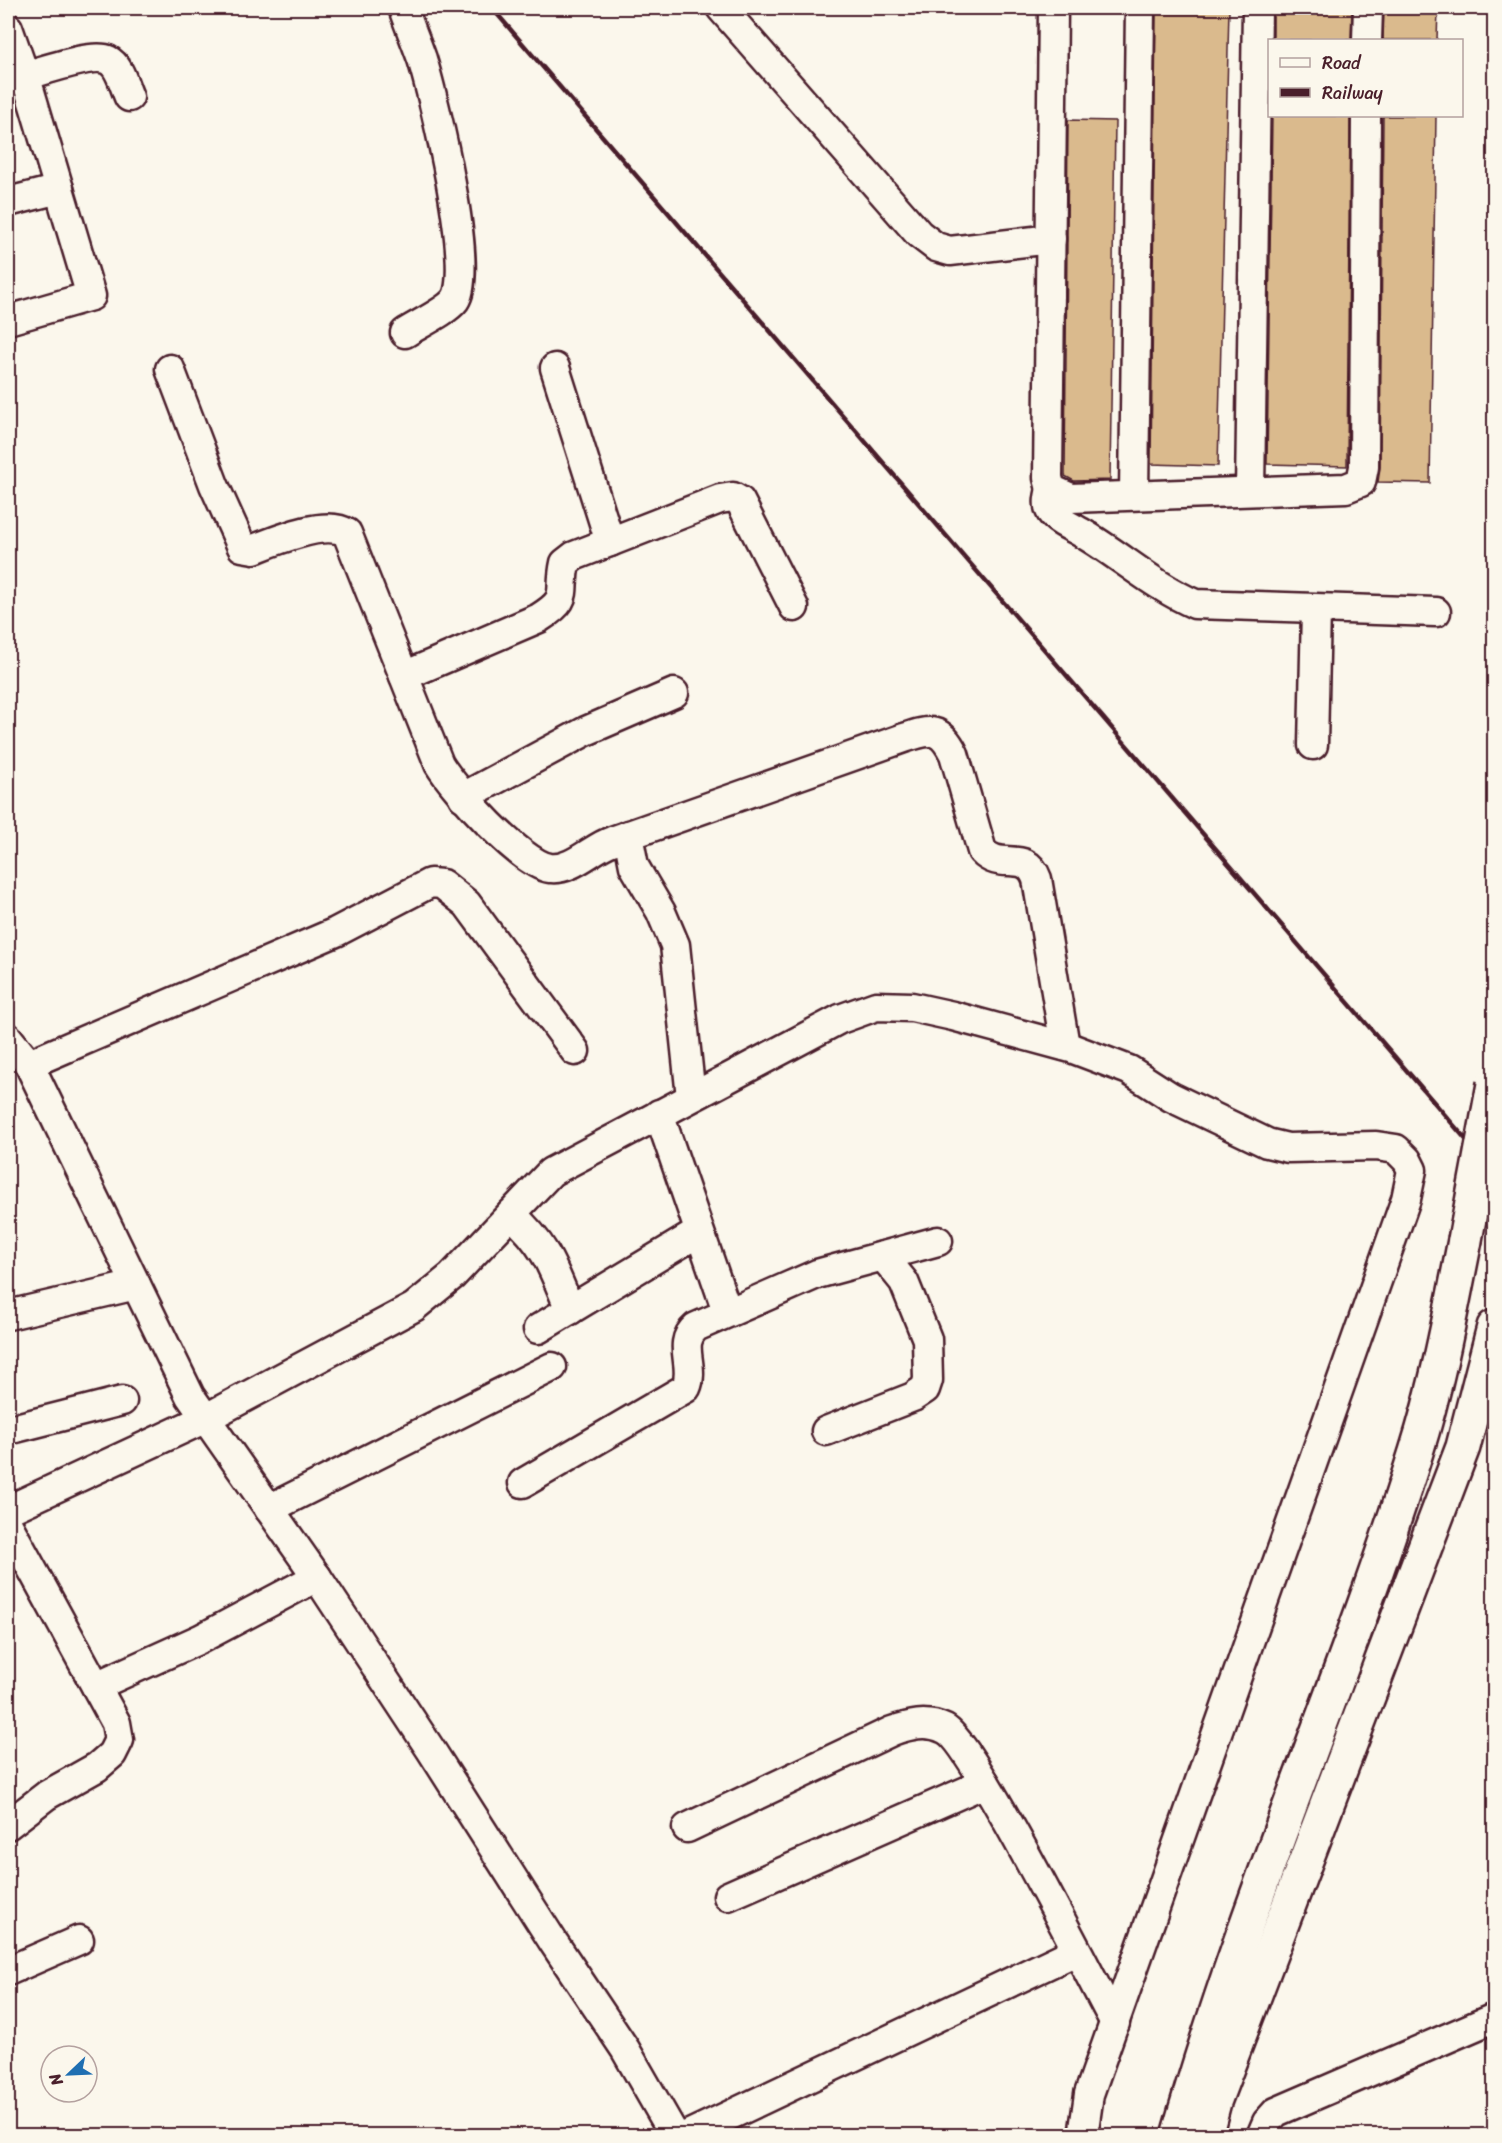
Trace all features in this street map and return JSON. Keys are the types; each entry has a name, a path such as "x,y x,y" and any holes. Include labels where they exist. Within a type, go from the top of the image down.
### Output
{"highway":[{"path":"1178,2136 1203,2049 1271,1855 1380,1560 1417,1450 1445,1340 1494,1084"},
{"path":"1205,2136 1214,2102 1463,1448 1494,1327"}],"street":[{"path":"403,8 422,60 459,223 462,262 462,282 454,301 405,333"},
{"path":"721,8 919,234 936,247 950,251 1051,239"},
{"path":"1053,8 1048,478 1051,489 1048,501 1051,511 1060,520 1113,550 1181,598 1207,606 1436,612"},
{"path":"1134,495 1140,8"},
{"path":"1250,491 1257,8"},
{"path":"1367,39 1368,8"},
{"path":"8,28 16,79 59,189 91,296 8,320"},
{"path":"16,79 92,59 107,60 116,67 129,97"},
{"path":"1051,489 1071,498 1346,488 1361,482 1364,467 1366,117"},
{"path":"8,202 59,189"},
{"path":"555,368 610,542"},
{"path":"170,369 214,485 242,547 254,549 326,527 339,528 348,532 439,764 479,815 522,852 550,868 568,864 609,842 904,738 927,730 938,733 947,740 954,754 982,851 988,858 998,861 1024,862 1033,867 1037,879 1065,1046"},
{"path":"404,676 539,618 554,609 562,598 566,563 574,556 720,499 733,497 740,501 794,607"},
{"path":"1313,745 1316,609"},
{"path":"463,797 586,730 674,693"},
{"path":"628,836 634,866 661,912 675,945 691,1097"},
{"path":"29,1064 336,932 430,883 442,884 467,904 575,1051"},
{"path":"8,1510 206,1419 414,1307 452,1276 551,1172 840,1019 876,1006 912,1007 1065,1046 1130,1070 1172,1097 1267,1143 1295,1149 1376,1146 1396,1149 1407,1160 1412,1170 1406,1199 1089,2094 1083,2136"},
{"path":"8,1038 29,1064 190,1396 317,1577 625,2049 675,2136"},
{"path":"659,1114 727,1311"},
{"path":"511,1214 534,1234 546,1252 570,1310"},
{"path":"538,1329 699,1233"},
{"path":"524,1483 686,1388 690,1379 685,1345 688,1334 727,1311 817,1274 938,1241"},
{"path":"826,1431 913,1396 925,1389 928,1380 927,1340 904,1282 884,1256"},
{"path":"8,1315 136,1286"},
{"path":"269,1509 552,1367"},
{"path":"8,1430 122,1401"},
{"path":"8,1525 116,1723 119,1740 117,1748 97,1767 47,1795 8,1826"},
{"path":"96,1686 200,1639 317,1577"},
{"path":"687,1828 912,1724 931,1724 946,1730 956,1738 985,1783 1114,2023"},
{"path":"728,1896 985,1783"},
{"path":"8,1971 79,1940"},
{"path":"686,2136 1076,1951"},
{"path":"1261,2136 1267,2122 1276,2112 1494,2018"}],"building":[{"path":"1156,8 1229,8 1218,466 1151,464"},
{"path":"1273,8 1352,8 1351,39 1273,39"},
{"path":"1384,8 1438,8 1437,39 1383,39"},
{"path":"1272,117 1350,117 1347,466 1267,464"},
{"path":"1383,117 1436,117 1430,483 1378,482"},
{"path":"1068,120 1115,121 1110,480 1074,481 1065,476"}],"railway":[{"path":"492,8 1494,1172"}]}
